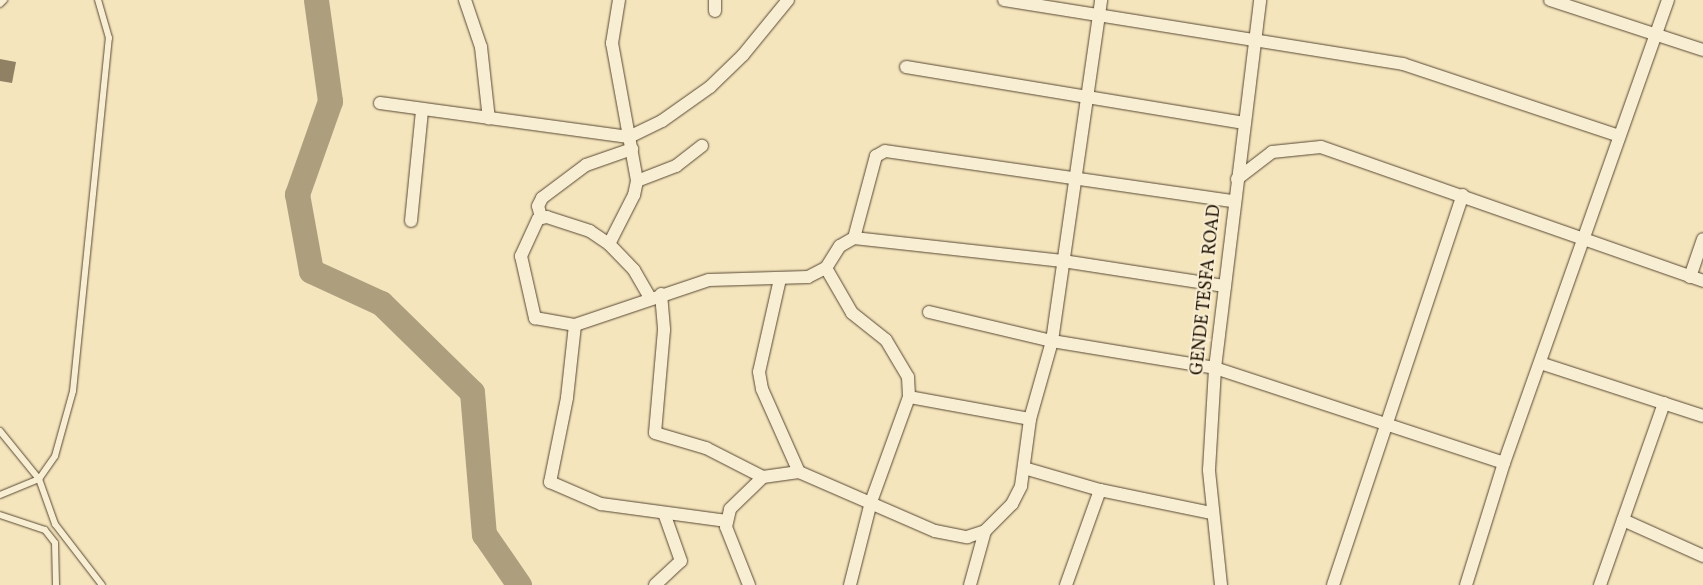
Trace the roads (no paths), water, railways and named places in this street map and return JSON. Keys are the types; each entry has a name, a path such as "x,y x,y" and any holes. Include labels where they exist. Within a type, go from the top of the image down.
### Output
{"street":[{"path":"465,0 482,47 489,119"},
{"path":"609,244 634,195 637,181 612,43 619,0"},
{"path":"788,0 716,82 631,143 586,165 542,198 538,206 541,217 521,256 534,318 575,325 655,296 709,280 808,277 826,268 840,246 854,238 1063,261 1224,286"},
{"path":"1004,0 1403,64 1620,136"},
{"path":"749,585 732,547 727,520 738,499 763,477 799,472 871,502 935,532 967,537 986,530 1012,504 1024,468 1030,419 1052,341 1076,180 1084,98 1101,0"},
{"name":"GENDE TESFA ROAD","path":"1220,585 1211,513 1209,470 1215,368 1260,0"},
{"path":"1550,0 1703,50"},
{"path":"1466,585 1504,463 1668,0"},
{"path":"906,67 1244,123"},
{"path":"380,103 631,143"},
{"path":"412,221 422,111"},
{"path":"637,181 676,166 702,146"},
{"path":"1237,179 1272,152 1321,147 1463,195 1584,241 1703,281"},
{"path":"854,238 878,152 903,152 1076,180 1234,201"},
{"path":"1333,585 1385,422 1463,195"},
{"path":"541,217 590,231 609,244 655,296 664,330 655,432 706,448 763,477"},
{"path":"1690,277 1703,239"},
{"path":"826,268 852,313 886,340 903,364 909,397 871,502 850,585"},
{"path":"780,279 759,372 762,389 799,472"},
{"path":"929,312 1052,341 1215,368 1385,422 1504,463"},
{"path":"575,325 567,398 550,482 591,502 727,520"},
{"path":"1540,363 1703,416"},
{"path":"909,397 1030,419"},
{"path":"1600,585 1664,403"},
{"path":"1024,468 1100,490 1211,513"},
{"path":"1066,585 1100,490"},
{"path":"655,585 681,562 664,513"},
{"path":"1623,520 1703,556"},
{"path":"970,585 986,530"}],"lane":[{"path":"0,4 4,0"},
{"path":"0,495 39,479 56,456 74,391 109,38 98,0"},
{"path":"0,431 39,479 55,524 102,585"},
{"path":"0,514 45,530 55,544 56,585"}],"waterway":[{"path":"316,0 330,101 297,194 311,271 381,303 472,392 484,534 519,585"}]}
